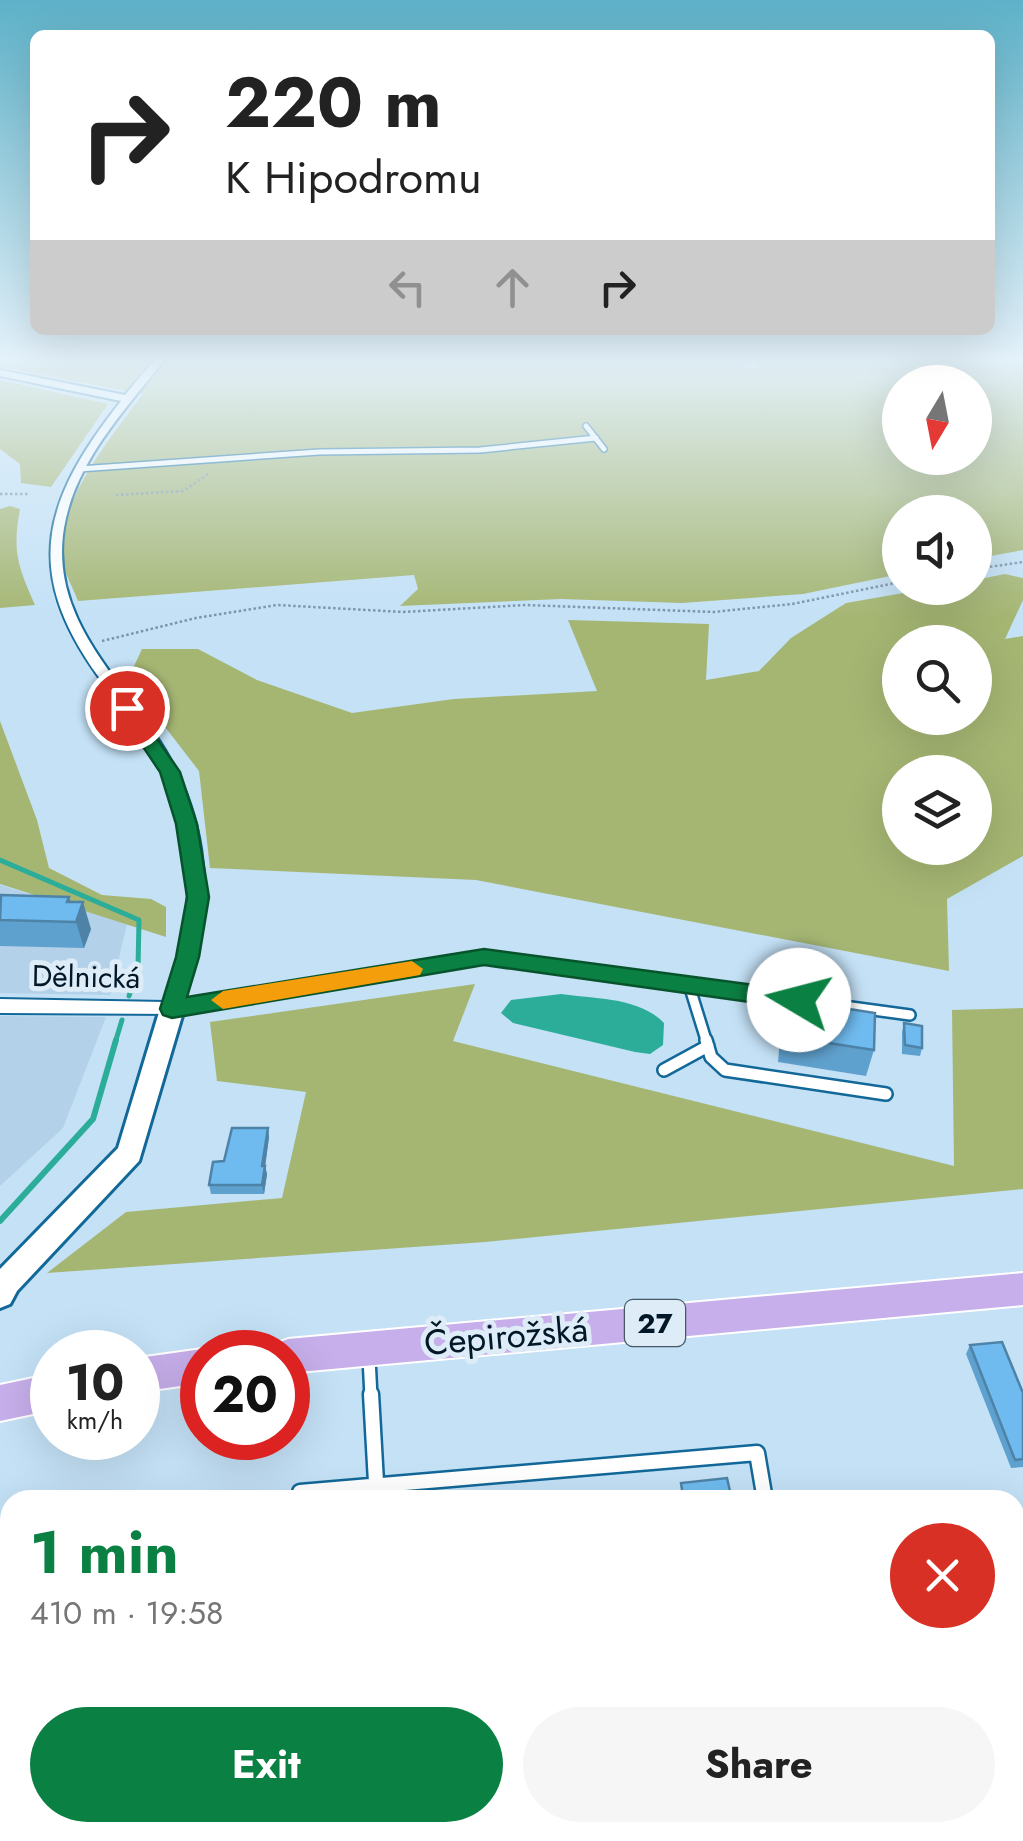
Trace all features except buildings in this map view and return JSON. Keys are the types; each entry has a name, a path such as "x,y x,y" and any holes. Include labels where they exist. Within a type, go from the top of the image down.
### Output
{"main road":[{"name":"Čepirožská","path":"310,1354 1023,1289"},
{"path":"0,1403 30,1397"}],"street":[{"path":"0,1295 6,1282 130,1153 188,957 198,897 187,824 170,772 83,645 63,604 53,550 62,506 95,445"},
{"name":"Dělnická","path":"0,1006 172,1009"}],"lane":[{"path":"79,469 320,452 480,450 529,445"},
{"path":"601,445 604,449"},
{"path":"172,1009 484,957 910,1015"},
{"path":"689,985 711,1057 725,1070 886,1094"},
{"path":"664,1070 708,1046"},
{"path":"368,1348 376,1490"},
{"path":"317,1490 757,1453 763,1490"}],"path":[{"path":"116,495 183,491 207,476 215,459"},
{"path":"0,494 28,494"},
{"path":"992,567 1023,562"},
{"path":"83,645 215,614 278,605 402,612 525,605 728,611 792,604 882,586"}],"shaded area":[{"path":"0,445 80,445 51,487 21,483 20,464"},
{"path":"106,445 882,445 882,475 992,475 992,445 1023,445 1023,550 992,556 992,495 882,495 882,578 803,594 682,603 561,599 400,606 418,589 414,575 78,601 62,558 62,537 76,493"},
{"path":"0,509 20,509 18,559 35,605 0,608"},
{"path":"1005,574 1023,578 1023,600 1005,639 1023,636 1023,856 947,899 949,971 476,880 210,868 199,771 128,679 142,649 198,649 257,680 352,713 454,699 597,691 568,620 709,624 706,680 759,671 791,638 846,603 882,597 882,605 992,605 992,577"},
{"path":"0,721 37,820 49,868 102,895 151,899 166,907 166,937 0,884"},
{"path":"0,885 127,924 110,995 0,993"},
{"path":"475,984 453,1041 954,1166 952,1010 1023,1008 1023,1189 485,1242 47,1273 126,1212 282,1198 306,1092 217,1081 210,1022"},
{"path":"561,994 616,1001 654,1014 664,1023 663,1045 650,1054 635,1052 513,1023 501,1013 511,1000"},
{"path":"0,1016 106,1017 63,1128 0,1186"}],"waterway":[{"path":"0,860 139,920 138,968 129,996"},
{"path":"115,1043 122,1020"},
{"path":"0,1221 93,1119 116,1040"}],"slow traffic":[{"path":"223,1000 412,969"}],"route":[{"path":"127,708 170,772 187,824 198,897 188,957 172,1009 484,957 799,1000"}]}
